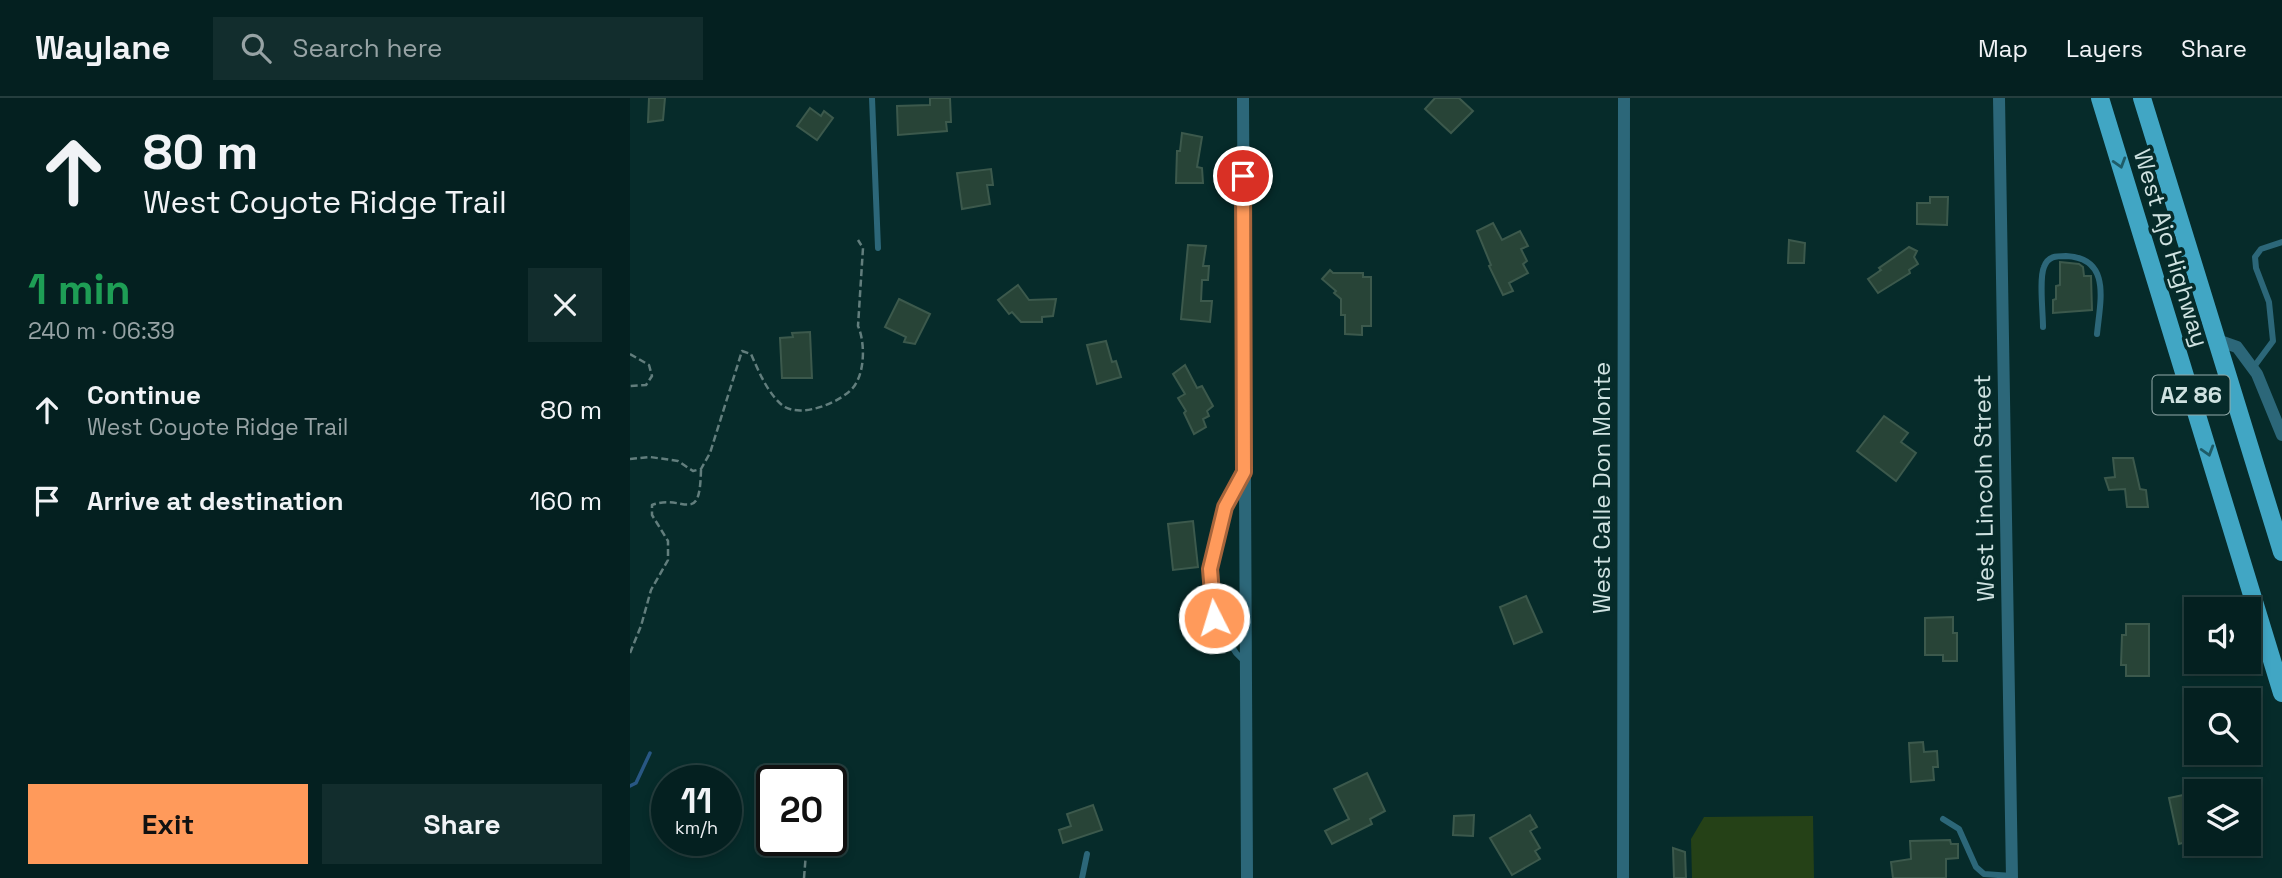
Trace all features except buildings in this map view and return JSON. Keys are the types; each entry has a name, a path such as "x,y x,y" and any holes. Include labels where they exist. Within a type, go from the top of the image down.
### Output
{"main road":[{"name":"West Ajo Highway","path":"2100,98 2282,693"},
{"name":"West Ajo Highway","path":"2142,98 2282,552"}],"street":[{"path":"1243,98 1247,878"},
{"name":"West Calle Don Monte","path":"1623,878 1624,98"},
{"name":"West Lincoln Street","path":"1999,98 2012,877"},
{"name":"West Ajo Highway","path":"2217,340 2237,346 2253,369 2282,435"}],"lane":[{"path":"872,98 878,248"},
{"path":"2253,369 2273,341 2269,302 2256,268 2255,257 2261,249 2282,242"},
{"path":"2043,327 2042,279 2045,264 2050,258 2057,256 2077,257 2091,264 2100,279 2098,334"},
{"path":"1244,472 1225,507 1210,569 1214,618 1236,653 1246,663"},
{"path":"1943,819 1959,829 1976,867 1984,874 2012,877"},
{"path":"1082,878 1087,854"}],"path":[{"path":"630,653 651,590 668,560 668,541 652,515 652,505 670,502 682,506 694,503 701,495 701,469 710,453 742,351 751,354 766,386 784,407 801,412 820,408 854,388 861,373 862,353 858,326 863,248 858,240"},
{"path":"630,354 649,365 652,376 646,385 630,386"},
{"path":"630,459 650,457 678,461 693,471 701,469"},
{"path":"804,878 806,856"}],"green space":[{"path":"1813,816 1814,878 1692,878 1691,839 1704,817"}],"waterway":[{"path":"630,786 636,783 650,753"}],"route":[{"path":"1214,618 1210,569 1225,507 1244,472 1243,176"}]}
